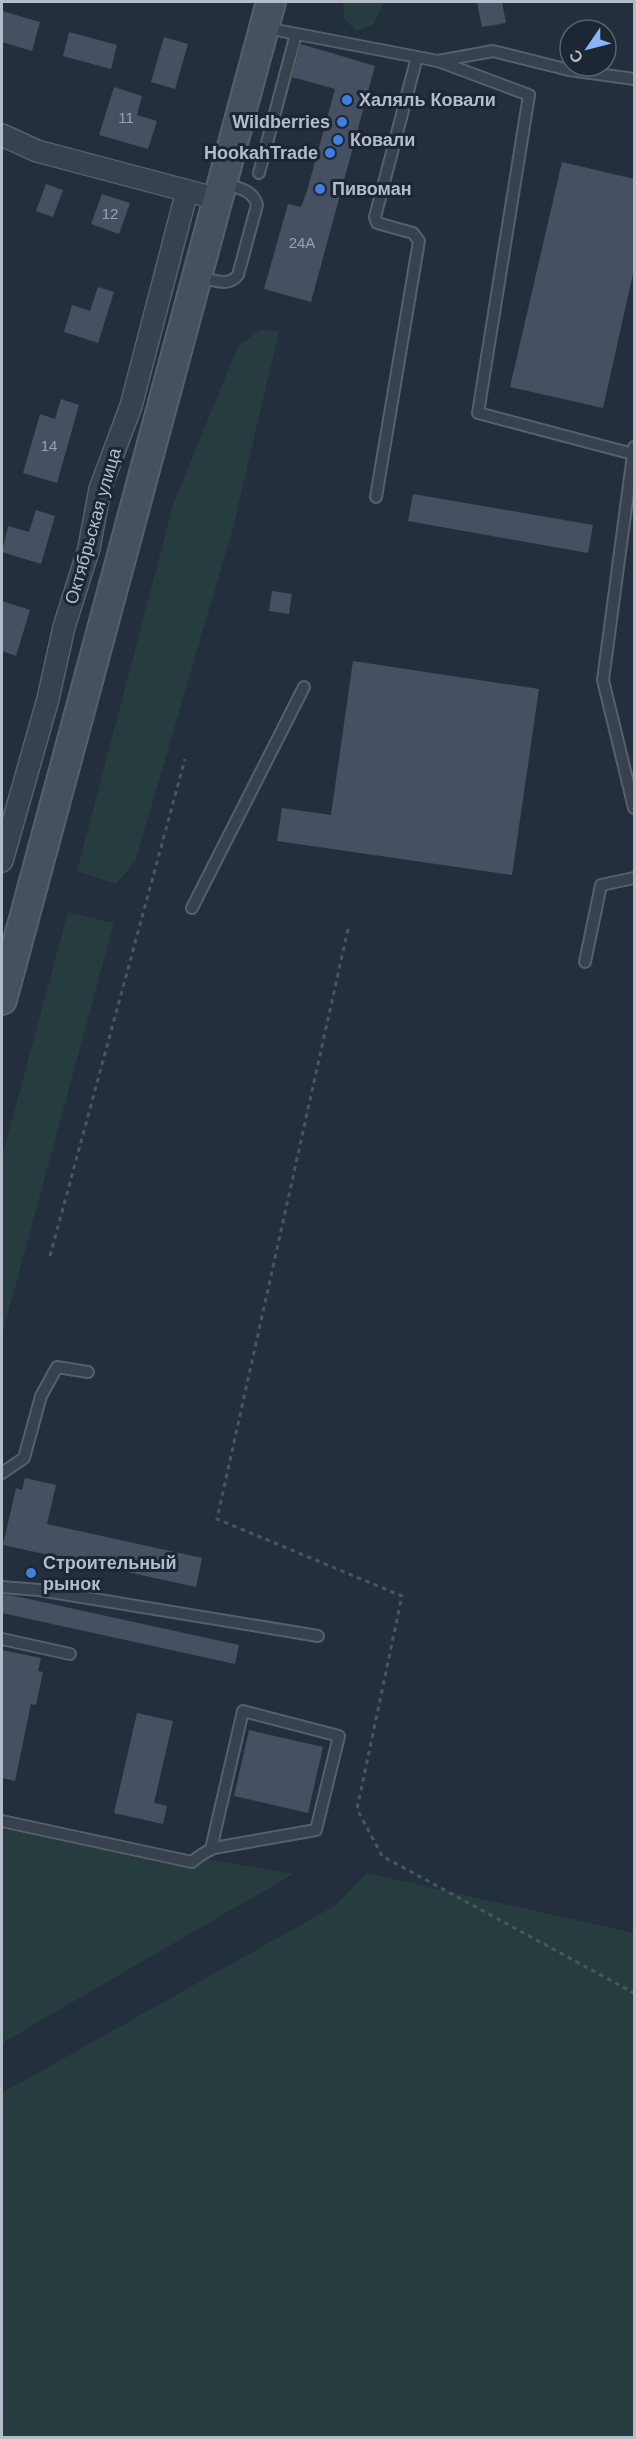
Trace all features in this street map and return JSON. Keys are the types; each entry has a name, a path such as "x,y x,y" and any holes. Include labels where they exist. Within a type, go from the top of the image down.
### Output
{"main road":[{"path":"2,1000 267,14"}],"street":[{"path":"2,135 37,151 187,191 220,191"},
{"name":"Октябрьская улица","path":"2,861 48,699 64,627 89,549 100,489 131,406 187,191"}],"lane":[{"path":"267,14 296,34 438,61 529,95 478,414 634,450 603,680 634,808"},
{"path":"259,173 296,34"},
{"path":"438,61 493,51 569,70 634,79"},
{"path":"376,497 419,242 413,233 377,223 375,217 417,57"},
{"path":"197,276 228,283 233,281 238,275 257,206 255,198 249,191 220,191"},
{"path":"192,908 304,687"},
{"path":"585,962 601,885 634,878"},
{"path":"2,1473 24,1458 41,1396 57,1367 88,1372"},
{"path":"2,1587 39,1590 318,1636"},
{"path":"2,1639 70,1654"},
{"path":"2,1821 192,1862 211,1849 316,1830 339,1736 243,1711 211,1849"}],"path":[{"path":"50,1256 185,759"},
{"path":"348,929 218,1519 402,1596 357,1809 382,1856 634,1993"}],"green space":[{"path":"343,2 384,2 374,24 356,31 344,18"},
{"path":"260,330 279,331 233,528 135,862 116,884 77,871 173,505 238,346"},
{"path":"68,912 114,923 2,1335 2,1157"},
{"path":"2,1824 293,1874 2,2043"},
{"path":"367,1873 634,1933 634,2437 2,2437 2,2093 336,1905"}],"building":[{"path":"477,2 502,2 506,23 482,27"},
{"path":"2,11 40,22 32,51 2,42"},
{"path":"69,32 117,45 111,69 63,56"},
{"path":"164,37 188,44 175,89 151,82"},
{"path":"301,44 375,66 311,302 264,289 288,204 301,207 307,191 335,89 292,77"},
{"path":"114,87 142,96 137,115 157,121 148,149 99,135"},
{"path":"562,162 634,179 634,269 603,408 510,387"},
{"path":"46,184 63,190 53,217 36,211"},
{"path":"102,194 130,203 119,234 91,224"},
{"path":"98,287 114,292 98,343 64,332 72,305 90,311"},
{"path":"61,399 79,405 57,483 23,473 40,414 55,419"},
{"path":"413,494 593,525 588,553 408,521"},
{"path":"36,510 55,516 41,564 2,552 8,526 29,532"},
{"path":"272,591 292,594 289,614 269,611"},
{"path":"2,601 30,610 16,656 2,651"},
{"path":"353,661 539,689 512,875 277,841 282,808 331,815"},
{"path":"25,1478 56,1485 47,1524 202,1558 196,1587 3,1545 16,1488 22,1490"},
{"path":"2,1594 239,1645 235,1664 2,1613"},
{"path":"2,1650 41,1658 38,1671 43,1672 36,1705 31,1704 15,1781 2,1778"},
{"path":"137,1713 173,1721 154,1803 167,1806 163,1824 114,1813"},
{"path":"249,1730 323,1747 308,1813 234,1796"}],"place":[{"name":"Халяль Ковали","path":"347,100"},
{"name":"Wildberries","path":"342,122"},
{"name":"Ковали","path":"338,140"},
{"name":"HookahTrade","path":"330,153"},
{"name":"Пивоман","path":"320,189"},
{"name":"Строительный рынок","path":"31,1573"}]}
